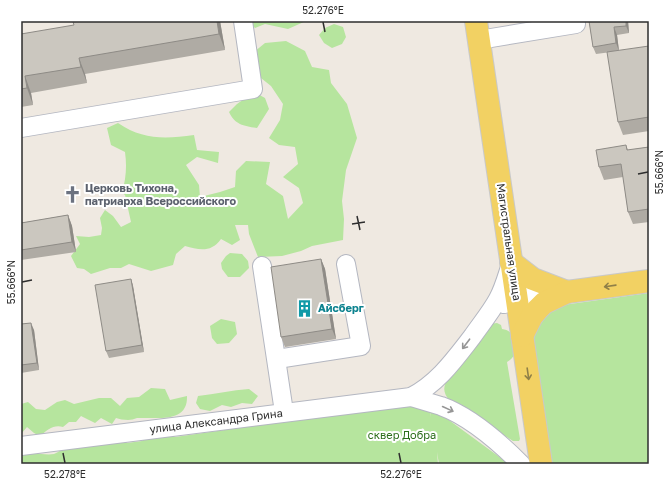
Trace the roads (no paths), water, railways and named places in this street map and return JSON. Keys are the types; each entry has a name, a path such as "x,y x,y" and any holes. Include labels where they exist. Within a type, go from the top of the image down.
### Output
{"main road":[{"name":"Магистральная улица","path":"477,30 541,464"},
{"path":"511,262 533,279 567,292"},
{"path":"522,336 532,316 544,303 567,292 649,281"}],"street":[{"path":"21,128 253,89 243,21"},
{"path":"477,30 576,24"},
{"path":"411,397 423,390 448,368 478,328 506,283 511,262"},
{"path":"277,359 361,346 346,264"},
{"path":"262,266 284,412"},
{"path":"478,328 502,304 517,298 567,292"},
{"path":"411,397 442,406 459,414 492,436 521,464"},
{"name":"улица Александра Грина","path":"21,446 411,397"}],"place":[{"name":"Церковь Тихона, патриарха Всероссийского","path":"72,194"},
{"name":"Айсберг","path":"305,308"}],"park label":[{"name":"сквер Добра","path":"402,435"}]}
